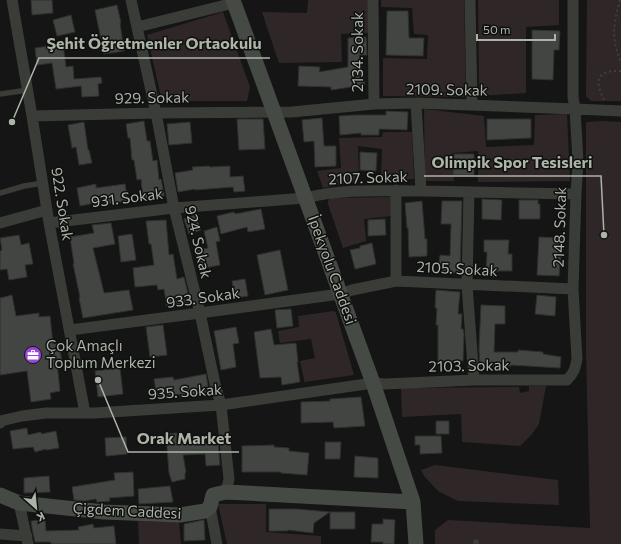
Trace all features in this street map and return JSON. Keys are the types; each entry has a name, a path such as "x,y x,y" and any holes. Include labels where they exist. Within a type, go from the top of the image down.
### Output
{"street":[{"name":"922. Sokak","path":"12,0 43,182 46,210 86,413"},
{"name":"924. Sokak","path":"131,0 156,113 174,208 221,405 229,479 226,492"},
{"name":"2134. Sokak","path":"373,0 374,104"},
{"path":"470,0 472,105"},
{"name":"2148. Sokak","path":"566,380 573,374 577,359 573,289 578,161 573,97 573,0"},
{"path":"137,27 233,2"},
{"name":"İpekyolu Caddesi","path":"233,2 373,383 413,502 416,544"},
{"path":"416,103 422,192"},
{"name":"2109. Sokak","path":"273,111 292,112 374,104 416,103 575,108 621,111"},
{"name":"929. Sokak","path":"32,116 273,111"},
{"name":"2107. Sokak","path":"305,198 320,194 359,190 576,194"},
{"path":"396,190 396,281"},
{"path":"469,192 467,285 474,380"},
{"name":"931. Sokak","path":"49,223 174,208 305,198"},
{"path":"0,223 46,210"},
{"name":"2105. Sokak","path":"340,294 396,281 573,289"},
{"name":"933. Sokak","path":"70,330 340,294"},
{"name":"2103. Sokak","path":"373,383 385,384 474,380 566,380"},
{"name":"935. Sokak","path":"0,423 1,421 22,416 46,413 95,413 221,405 373,383"},
{"path":"226,492 413,502"},
{"name":"Çigdem Caddesi","path":"0,494 19,503 104,512 180,515 205,511 210,506 213,495 226,492"},
{"path":"0,534 28,540 19,503"},
{"path":"210,506 217,544"}],"lane":[{"path":"0,94 28,90"},
{"path":"0,193 43,182"}],"path":[{"path":"620,0 613,32 621,63"},
{"path":"609,111 600,92 598,84 600,77 604,72 612,70 621,71"}],"shaded area":[{"path":"308,0 368,0 368,33 341,34 342,62 279,63 262,12 307,13"},
{"path":"381,0 464,0 466,97 383,96 383,58 427,59 428,35 414,34 412,8 381,7"},
{"path":"478,0 559,0 559,25 526,27 526,93 479,96"},
{"path":"587,0 621,0 621,101 591,101 586,96"},
{"path":"223,12 250,87 247,101 162,101 147,35"},
{"path":"424,109 484,116 486,147 534,145 535,115 567,114 570,181 478,182 478,151 452,153 454,181 425,181"},
{"path":"586,122 621,122 621,544 435,544 435,530 448,520 590,528 586,348"},
{"path":"383,132 412,132 414,179 381,179 382,149 358,146 359,181 323,188 317,171 341,168 339,138 382,137"},
{"path":"393,197 392,216 364,219 366,241 343,248 328,200 331,198"},
{"path":"334,311 336,313 354,375 305,382 305,384 300,361 315,358 311,339 280,343 278,331 299,327 298,316"},
{"path":"529,386 546,386 539,424 532,434 520,446 462,442 461,414 402,417 401,388 519,387 520,393 529,391"},
{"path":"435,465 558,480 559,505 458,501 438,491 424,476 421,470"},
{"path":"218,504 266,504 266,532 321,536 321,544 227,544"},
{"path":"138,521 179,522 181,544 139,544"}],"building":[{"path":"31,0 52,0 53,13 32,15"},
{"path":"117,5 121,23 124,51 104,54 95,10"},
{"path":"387,11 408,11 409,38 424,38 423,56 386,55"},
{"path":"71,15 75,32 57,36 53,20"},
{"path":"532,30 560,31 559,50 554,50 553,80 532,79"},
{"path":"366,37 367,55 359,55 365,85 331,90 331,87 298,86 299,66 320,67 319,72 348,67 348,38"},
{"path":"63,44 66,67 73,66 74,79 101,77 102,83 98,84 99,96 82,97 81,86 56,89 52,63 37,65 35,48"},
{"path":"386,111 408,112 407,130 379,129 379,135 361,135 361,133 340,135 339,116 386,115"},
{"path":"322,118 324,146 336,146 336,166 315,167 314,141 304,142 302,120"},
{"path":"237,119 263,119 265,149 239,150"},
{"path":"487,119 531,119 531,138 487,140"},
{"path":"144,121 147,141 150,141 153,161 157,160 159,180 161,179 164,196 143,199 141,179 137,180 134,160 132,160 130,138 128,138 126,124"},
{"path":"84,122 88,150 92,163 79,165 76,147 72,148 68,125"},
{"path":"190,122 192,143 169,145 167,124"},
{"path":"360,152 377,153 376,171 360,170"},
{"path":"454,154 474,154 474,175 453,175"},
{"path":"230,166 230,177 243,176 245,191 234,192 233,187 195,189 178,192 175,173 193,170 192,167"},
{"path":"96,184 96,188 125,184 128,201 105,204 104,201 80,206 77,188"},
{"path":"482,199 502,200 501,220 482,219"},
{"path":"519,200 538,200 538,204 540,204 540,219 519,219"},
{"path":"422,201 425,239 427,239 427,256 409,257 405,203"},
{"path":"442,201 462,201 460,273 438,272 440,255 450,256 451,224 441,224"},
{"path":"261,209 265,229 248,232 247,227 221,234 217,216 234,212 235,214"},
{"path":"195,215 201,230 189,234 184,219"},
{"path":"385,219 386,235 368,236 368,220"},
{"path":"166,220 169,255 173,254 177,279 184,277 190,302 167,307 164,289 158,290 157,285 135,287 133,268 154,265 146,221"},
{"path":"111,223 115,244 93,248 104,293 129,290 133,310 83,318 73,264 70,237 94,233 92,225"},
{"path":"217,227 220,241 216,242 220,265 199,269 195,251 208,248 204,231"},
{"path":"132,234 136,260 121,262 118,236"},
{"path":"19,235 21,245 29,243 33,264 25,265 27,277 9,280 7,269 0,270 0,251 2,250 0,238"},
{"path":"539,237 562,238 559,276 537,275"},
{"path":"484,240 509,240 508,254 512,254 512,271 496,271 495,277 486,276 487,252 484,252"},
{"path":"372,243 376,264 355,269 350,250"},
{"path":"280,250 288,290 265,295 257,255"},
{"path":"245,279 248,296 235,298 232,281"},
{"path":"436,290 460,292 458,314 462,314 461,329 463,329 464,334 463,361 438,361 438,325 436,325 437,308 435,308"},
{"name":"Çok Amaçlı Toplum Merkezi","path":"12,295 16,316 39,313 39,317 50,316 53,344 59,343 62,362 57,363 60,391 50,393 51,399 31,402 27,371 0,375 0,298"},
{"path":"537,295 556,297 555,316 535,314"},
{"path":"481,305 505,306 505,324 495,324 494,352 518,352 518,350 543,352 543,354 561,357 560,368 511,365 480,366 479,349"},
{"path":"291,309 293,326 277,328 275,310"},
{"path":"163,325 167,355 150,357 146,327"},
{"path":"236,327 239,343 233,344 236,367 221,370 214,331"},
{"path":"271,329 274,345 296,343 300,382 282,385 281,377 260,378 254,332"},
{"path":"120,368 123,394 98,397 95,371"},
{"path":"206,374 209,392 180,397 180,394 157,398 154,379 173,377 174,380"},
{"path":"361,397 365,426 334,428 333,422 301,423 301,402 330,401 330,399"},
{"path":"436,421 449,421 449,434 436,434"},
{"path":"27,428 28,435 56,431 59,448 35,452 33,447 13,449 10,431"},
{"path":"177,433 176,441 191,441 191,444 218,443 220,465 206,466 205,454 183,455 186,472 185,479 172,482 169,473 166,434"},
{"path":"415,436 441,436 442,453 420,454 420,445 415,445"},
{"path":"126,437 127,454 106,456 105,438"},
{"path":"325,442 341,442 340,459 325,459"},
{"path":"274,445 274,447 289,448 289,451 309,453 307,475 281,472 242,472 242,446"},
{"path":"355,456 378,458 378,478 354,477"},
{"path":"133,472 134,496 109,498 110,501 98,502 96,499 84,501 74,500 72,487 115,480 114,473"},
{"path":"49,476 50,492 24,493 24,478"},
{"path":"170,486 173,502 139,504 138,489"},
{"path":"269,509 296,509 330,512 314,523 313,533 288,530 269,531"},
{"path":"330,512 355,512 355,529 330,529"},
{"path":"383,519 395,520 394,544 371,542 372,524 383,524"},
{"path":"45,520 46,531 79,530 78,527 93,524 94,528 114,526 116,544 51,544 51,542 35,542 31,521"},
{"path":"204,520 205,540 184,541 184,524"}],"place":[{"name":"Şehit Öğretmenler Ortaokulu","path":"12,122"},
{"name":"Olimpik Spor Tesisleri","path":"604,235"},
{"name":"Çok Amaçlı Toplum Merkezi","path":"33,355"},
{"name":"Orak Market","path":"98,380"}]}
